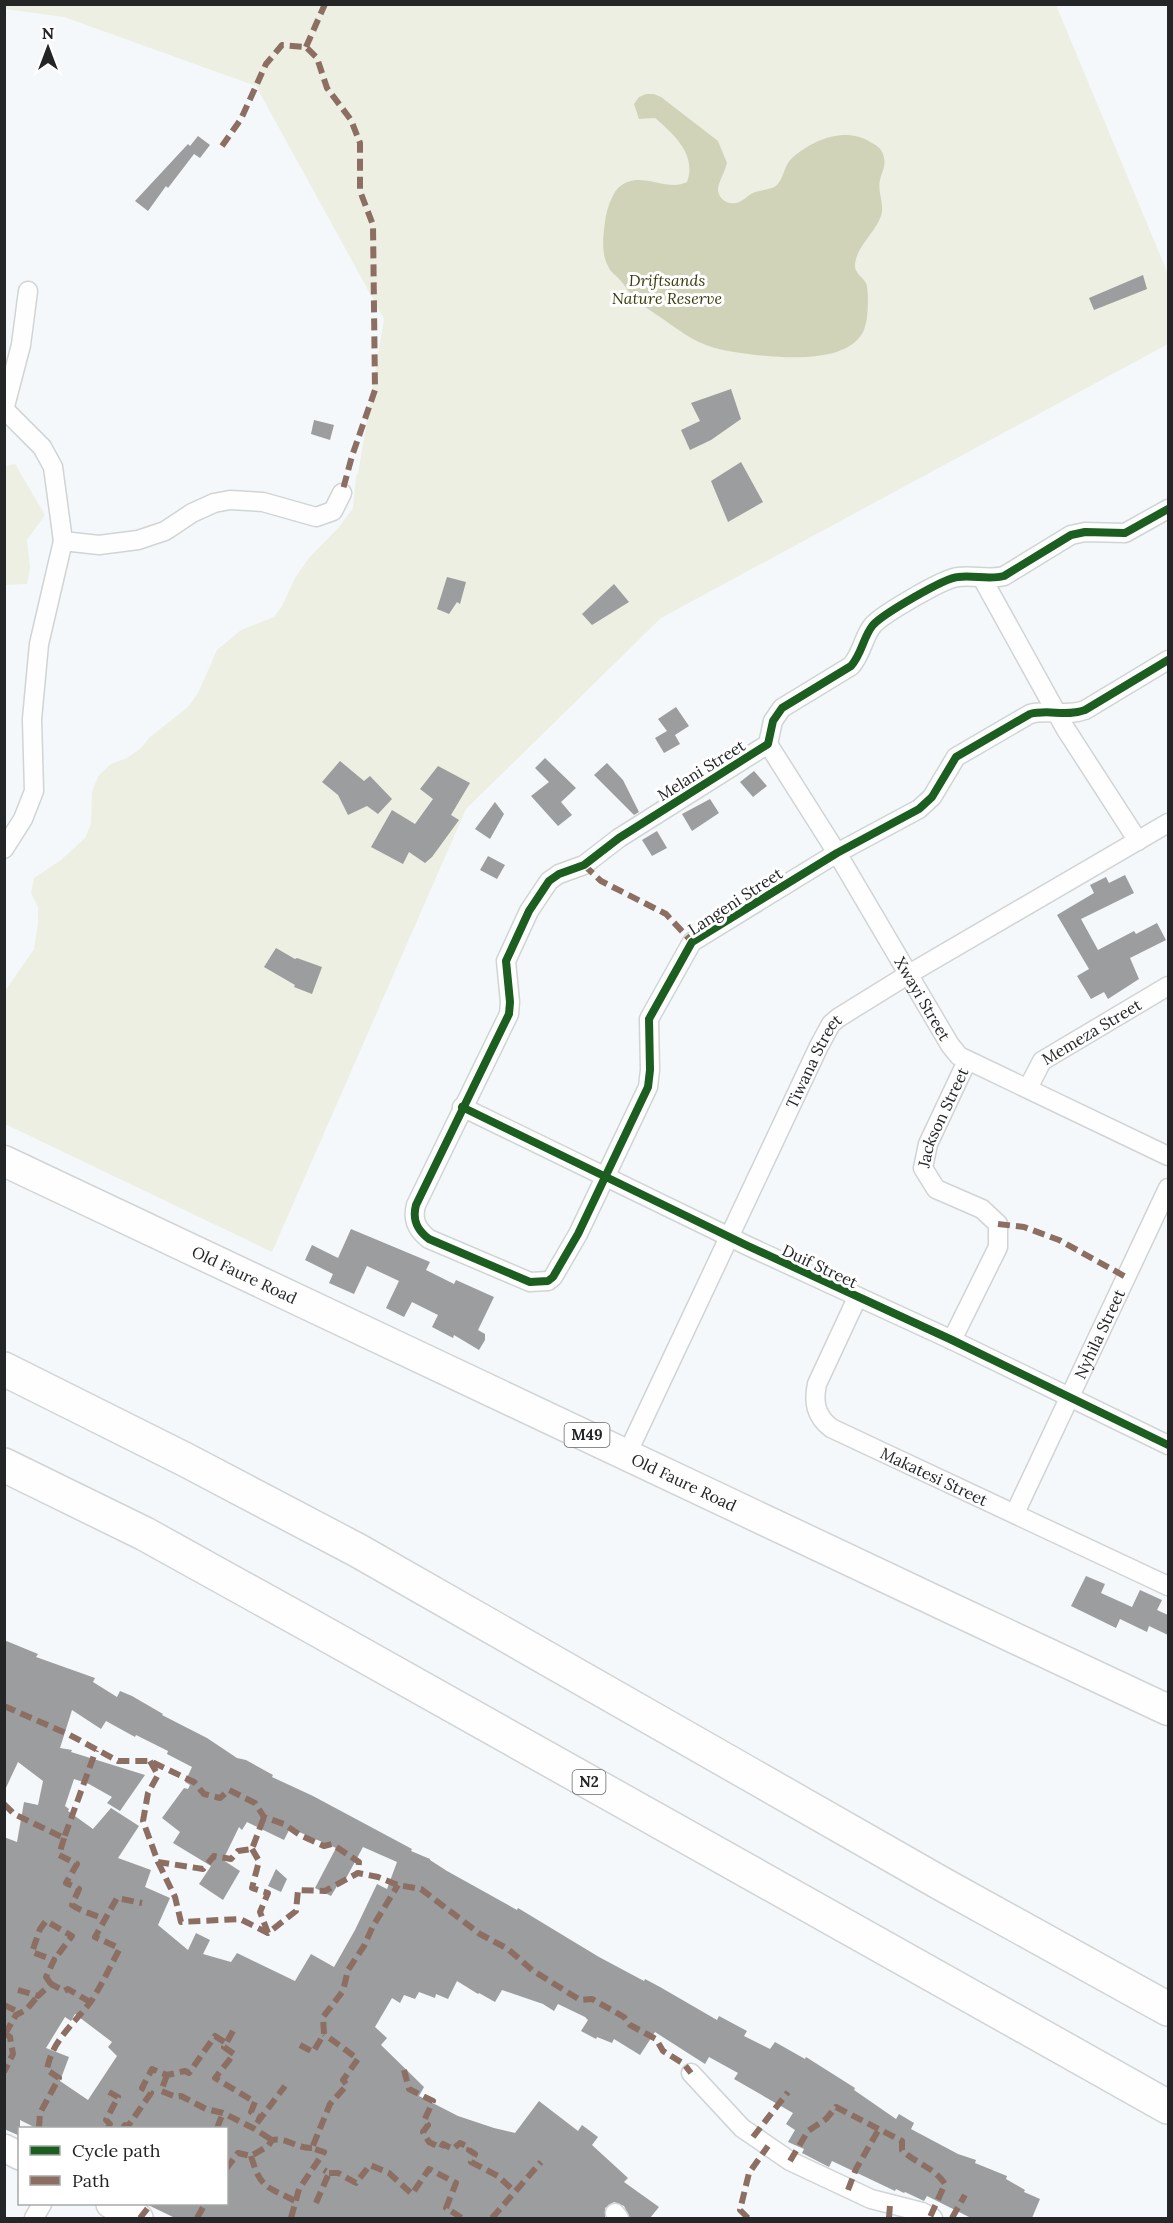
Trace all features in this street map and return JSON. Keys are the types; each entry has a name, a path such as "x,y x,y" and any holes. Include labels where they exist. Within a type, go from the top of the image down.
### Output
{"highway":[{"path":"4,1369 186,1460 357,1550 942,1884 1168,2009"},
{"name":"N2","path":"4,1465 145,1534 1168,2107"}],"main road":[{"name":"Old Faure Road","path":"4,1161 1168,1710"}],"street":[{"path":"4,849 22,819 34,791 32,719 39,644 63,541 53,467 42,447 5,410 21,345 28,291"},
{"path":"63,541 99,545 138,540 165,531 192,513 214,503 230,500 263,502 316,517 333,511 342,493"},
{"name":"Melani Street","path":"416,1224 416,1205 509,1014 506,969 508,957 529,911 549,881 559,874 584,865 619,838 768,744 773,721 778,711 851,666 858,657 869,631 877,622 951,578 998,578 1012,573 1071,535 1085,532 1125,533 1168,509"},
{"path":"982,578 1057,713 1138,841"},
{"name":"Langeni Street","path":"416,1224 425,1236 449,1248 530,1282 548,1281 558,1270 648,1087 651,1070 648,1023 692,942 837,853 926,803 959,754 1030,714 1040,711 1071,714 1085,711 1168,660"},
{"name":"Xwayi Street","path":"768,744 837,853 950,1045 959,1056 1168,1156"},
{"name":"Tiwana Street","path":"627,1454 831,1024 909,974 1168,823"},
{"name":"Memeza Street","path":"1028,1088 1042,1061 1168,986"},
{"name":"Jackson Street","path":"952,1340 998,1247 998,1224 982,1209 936,1189 924,1168 928,1144 968,1061"},
{"name":"Duif Street","path":"462,1107 856,1298 952,1340 1168,1445"},
{"name":"Nyhila Street","path":"1015,1513 1168,1188"},
{"name":"Makatesi Street","path":"856,1298 817,1384 814,1397 822,1421 831,1428 1168,1586"},
{"path":"691,2073 737,2124 790,2161 871,2199 922,2212 933,2218"},
{"path":"4,2148 18,2155"},
{"path":"113,2205 139,2218"}],"green space":[{"name":"Driftsands Nature Reserve","path":"5,4 1056,5 1168,274 1168,344 661,618 466,809 272,1252 5,1124 5,991 34,949 38,907 31,893 34,878 61,860 85,838 91,824 92,791 99,775 111,764 127,758 140,749 150,737 188,707 198,693 217,650 241,630 274,617 308,559 339,527 353,508 356,476 384,319 256,86 64,17 5,9"},
{"path":"15,464 45,515 27,540 30,568 27,584 5,585 5,466"}],"shaded area":[{"path":"646,94 661,97 718,141 727,163 718,192 724,201 732,203 754,192 777,185 792,158 819,141 840,135 850,135 861,137 880,148 884,161 879,184 882,212 859,251 855,264 857,272 866,283 868,296 866,323 859,338 845,349 826,355 804,357 781,357 723,350 698,342 684,334 644,306 630,293 610,270 604,256 603,239 606,218 613,195 626,182 635,180 679,185 687,182 689,172 686,154 676,138 655,118 639,119 634,104 639,97"}],"building":[{"path":"198,136 210,145 200,158 194,154 148,211 135,201 188,144 190,146"},
{"path":"1143,275 1147,289 1094,310 1089,298"},
{"path":"731,389 741,419 711,440 690,450 681,430 700,421 691,403"},
{"path":"314,420 334,425 330,440 311,434"},
{"path":"741,462 763,502 728,522 711,481"},
{"path":"447,577 466,582 460,604 457,602 449,614 437,609"},
{"path":"614,584 629,602 592,625 582,614"},
{"path":"676,707 689,726 675,735 680,744 664,753 655,738 667,731 658,719"},
{"path":"545,758 576,788 561,802 572,815 558,826 531,796 549,782 535,768"},
{"path":"340,761 364,781 370,776 392,799 378,814 367,806 348,815 338,795 322,782"},
{"path":"607,763 623,780 639,812 634,815 594,775"},
{"path":"438,766 470,783 451,815 459,820 432,857 425,863 409,852 403,864 371,847 392,810 415,824 433,799 420,789"},
{"path":"754,771 767,786 753,797 740,782"},
{"path":"710,799 719,813 692,831 682,814"},
{"path":"495,802 504,814 490,839 475,829"},
{"path":"657,831 667,848 652,856 642,840"},
{"path":"488,856 505,865 497,879 480,870"},
{"path":"1125,875 1134,893 1081,919 1098,950 1134,931 1136,934 1157,923 1166,940 1130,958 1139,979 1108,999 1104,992 1091,999 1077,976 1089,969 1057,915 1094,893 1090,885 1106,877 1109,883"},
{"path":"276,948 295,959 322,967 312,994 294,987 295,985 264,967"},
{"path":"351,1229 430,1262 426,1270 454,1284 456,1280 494,1297 478,1330 485,1334 485,1340 479,1350 454,1335 453,1338 432,1327 438,1315 412,1302 404,1317 386,1308 399,1281 367,1266 354,1294 329,1283 333,1274 305,1260 312,1245 338,1258"},
{"path":"1086,1576 1105,1584 1101,1593 1132,1607 1140,1590 1162,1600 1157,1610 1168,1615 1168,1635 1149,1626 1147,1632 1120,1619 1116,1628 1071,1606"},
{"path":"4,1640 38,1654 36,1657 95,1678 93,1682 117,1697 120,1691 132,1696 162,1715 207,1738 237,1758 246,1760 273,1775 272,1777 313,1796 412,1849 411,1851 430,1859 517,1910 518,1908 599,1957 660,1987 717,2020 719,2016 747,2031 744,2036 770,2049 775,2042 805,2059 806,2057 855,2088 854,2090 896,2119 899,2114 914,2123 911,2129 958,2154 976,2160 975,2163 1007,2176 1006,2179 1025,2190 1024,2192 1040,2199 1032,2218 971,2218 927,2196 924,2201 905,2192 896,2189 895,2191 832,2161 829,2167 802,2153 804,2149 788,2142 795,2130 786,2124 793,2113 734,2079 738,2073 709,2057 705,2064 655,2032 640,2055 614,2039 612,2043 597,2037 596,2039 581,2031 588,2020 558,2004 554,2011 543,2004 502,1990 495,2002 457,1981 448,1999 436,1994 435,1998 419,1992 415,1999 404,1995 400,2003 392,1998 375,2027 387,2038 381,2045 424,2087 419,2096 458,2116 515,2133 539,2101 578,2131 582,2125 598,2137 592,2145 628,2178 624,2182 659,2207 650,2218 630,2218 624,2206 614,2202 605,2208 605,2218 175,2218 148,2205 228,2205 228,2127 34,2127 20,2120 18,2135 4,2129 4,1837 17,1842 24,1802 38,1805 43,1781 18,1762 4,1792","holes":["72,1710 101,1729 106,1721 168,1751 167,1754 192,1767 185,1782 190,1785 188,1789 184,1788 162,1818 180,1832 173,1843 211,1866 199,1884 223,1900 240,1871 223,1860 239,1827 242,1830 247,1822 284,1840 290,1828 336,1848 315,1888 331,1896 340,1881 344,1882 363,1847 397,1862 387,1889 377,1884 334,1967 311,1954 295,1981 237,1953 231,1962 203,1954 210,1940 196,1933 188,1950 158,1925 170,1898 145,1887 151,1870 118,1858 139,1826 111,1808 93,1829 68,1811 69,1809 65,1806 74,1779 89,1784 112,1797 107,1803 120,1811 145,1775 60,1748","75,2014 112,2042 108,2047 117,2056 88,2100 60,2081 69,2057 46,2048 65,2017 71,2021"]},
{"path":"276,1869 287,1879 281,1892 268,1886"}],"marked path":[{"path":"306,47 325,4"},
{"path":"222,146 241,119 266,64 282,45 306,47 317,58 327,88 351,120 360,143 360,191 373,225 375,390 342,493"},
{"path":"584,865 601,881 666,914 692,942"},
{"path":"998,1224 1024,1227 1059,1240 1126,1277"},
{"path":"4,1706 68,1734 118,1761 150,1761 194,1782 204,1794 220,1798 229,1790 255,1803 264,1817 284,1824 300,1835 324,1846 332,1844 359,1862 358,1873"},
{"path":"4,1804 14,1814 64,1838 96,1750"},
{"path":"150,1761 158,1775 148,1793 143,1821 158,1862 203,1869 214,1856 231,1859 238,1851 252,1849 264,1817"},
{"path":"64,1838 59,1855 77,1864 66,1883 79,1889 72,1905 104,1919"},
{"path":"252,1849 259,1861 252,1888 268,1893 260,1912 268,1933 296,1911 298,1890 325,1891 358,1873 421,1889 480,1934 508,1949 532,1970 580,2000 592,1999 624,2017 630,2025 656,2039 663,2051 684,2064 691,2073"},
{"path":"158,1862 175,1897 181,1922 240,1919 268,1933"},
{"path":"300,2045 313,2052 324,2034 323,2017 343,1991 348,1970 398,1885"},
{"path":"39,2127 40,2113 59,2078 47,2070 53,2050 92,2000 119,1950 95,1937 117,1898 142,1903"},
{"path":"51,1984 46,1977 54,1960 32,1952 40,1929 46,1921 72,1936 54,1960"},
{"path":"18,1990 38,1996 51,1984 64,1991 68,1989 90,2002"},
{"path":"5,2034 16,2015 26,2010 38,1996"},
{"path":"4,2005 21,2013"},
{"path":"233,2031 224,2047 234,2054 215,2078 255,2102 251,2112 261,2118"},
{"path":"4,2033 10,2037 13,2054 4,2072"},
{"path":"291,2218 299,2189 324,2152 312,2148 330,2104 347,2085 343,2080 358,2059 324,2034"},
{"path":"124,2127 128,2126 151,2093 142,2088 152,2069 167,2075 185,2071 189,2073 215,2036 226,2043"},
{"path":"404,2070 409,2089 433,2101 424,2121 428,2125 423,2132 429,2142 441,2148 443,2144 453,2149 460,2143 470,2148 469,2150 475,2154 471,2162 498,2176 515,2192"},
{"path":"167,2075 161,2091 176,2097 181,2096 206,2109 223,2113 272,2140"},
{"path":"257,2123 285,2086"},
{"path":"108,2127 110,2124 106,2120 118,2097 109,2092"},
{"path":"753,2137 788,2092"},
{"path":"790,2161 808,2131 826,2119 836,2107 902,2141 902,2150 941,2178 945,2184 930,2217"},
{"path":"217,2127 223,2113"},
{"path":"848,2190 856,2169 879,2129"},
{"path":"228,2166 238,2153 251,2156 268,2146 272,2140 282,2140 312,2148"},
{"path":"748,2218 740,2210 749,2173 768,2146"},
{"path":"251,2156 258,2175 266,2186 295,2201"},
{"path":"492,2218 541,2162"},
{"path":"329,2173 338,2173 356,2183 370,2165 389,2173 412,2194 429,2169 456,2183 446,2208 462,2218"},
{"path":"316,2203 329,2173 324,2170"},
{"path":"952,2218 965,2195"},
{"path":"140,2218 150,2205"},
{"path":"197,2218 204,2205"},
{"path":"889,2218 890,2205"}],"cycle path":[{"path":"1168,509 1125,533 1085,532 1071,535 1004,576 958,577 901,605 873,625 851,666 782,708 773,721 768,744 619,838 584,865 559,874 549,881 529,911 506,961 509,1014 416,1205 415,1220 421,1232 429,1239 530,1282 548,1281 553,1277 578,1234 648,1087 649,1019 692,942 837,853 919,809 932,797 956,757 1030,714 1071,713 1085,710 1168,660"},
{"path":"462,1107 748,1246 952,1340 1168,1445"}]}
